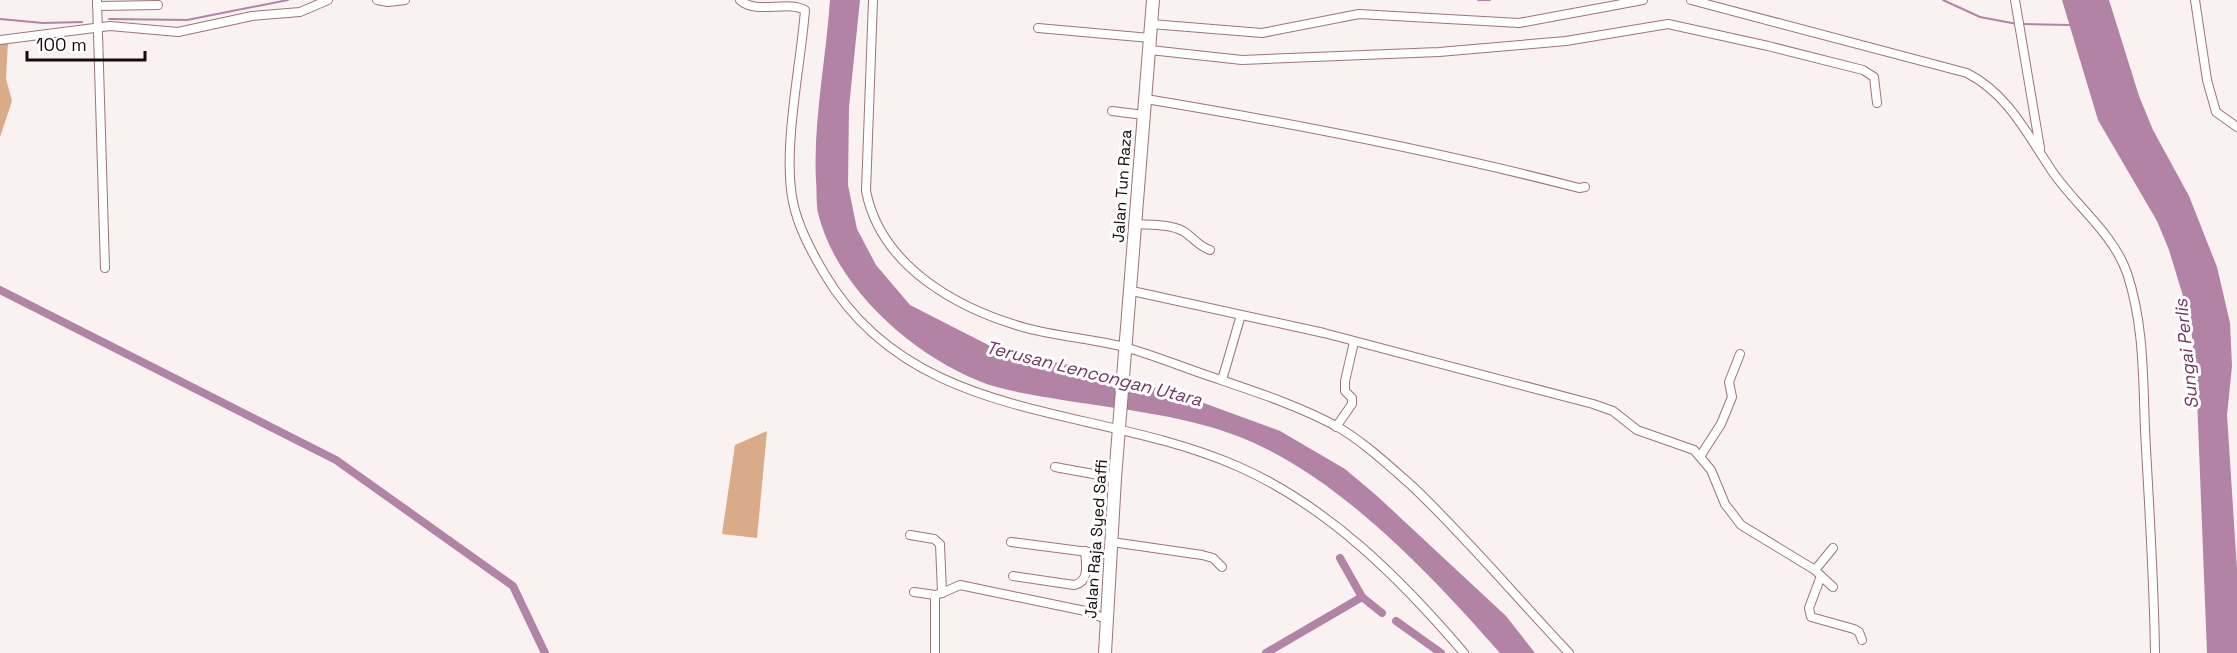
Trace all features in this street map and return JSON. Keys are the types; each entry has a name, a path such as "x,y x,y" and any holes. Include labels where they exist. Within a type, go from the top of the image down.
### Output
{"main road":[{"name":"Jalan Tun Raza","path":"1125,374 1153,3"},
{"name":"Jalan Raja Syed Saffi","path":"1105,653 1115,478 1125,374"}],"street":[{"path":"0,40 131,26 178,32 252,16 300,12 328,0"},
{"path":"377,0 387,2 405,0"},
{"path":"740,0 747,5 802,7 805,10 790,147 792,201 812,251 834,290 857,317 896,353 958,388 1004,402 1120,426 1233,464 1262,477 1333,525 1385,569 1464,653"},
{"path":"873,0 866,191 872,212 894,250 938,290 983,313 1028,328 1128,348 1278,400 1336,427 1359,441 1426,498 1569,653"},
{"path":"1151,24 1262,33 1359,14 1519,23 1643,0"},
{"path":"1691,0 1967,73 1983,81 2014,112 2063,187 2118,255 2127,273 2141,340 2152,516 2154,653"},
{"path":"2015,0 2041,154"},
{"path":"2195,0 2207,80 2216,112 2237,127"},
{"path":"105,268 97,3 158,5"},
{"path":"1038,28 1242,60 1439,52 1566,41 1668,24 1863,70 1874,77 1877,104"},
{"path":"1146,99 1276,121 1489,165 1579,188 1586,187"},
{"path":"1112,111 1144,115"},
{"path":"1136,224 1167,226 1182,231 1200,247 1210,250"},
{"path":"1132,291 1354,342 1613,411 1637,430 1686,446 1701,455 1711,470 1725,504 1741,525 1818,573 1833,587"},
{"path":"1222,380 1240,315"},
{"path":"1336,427 1352,404 1352,398 1346,391 1345,381 1354,342"},
{"path":"1701,455 1721,424 1732,397 1729,382 1740,354"},
{"path":"1055,467 1115,478"},
{"path":"910,535 934,539 940,544 934,653"},
{"path":"1011,542 1085,550 1112,548 1202,555 1213,558 1222,567"},
{"path":"1833,548 1818,573 1809,608 1811,617 1854,629 1862,640"},
{"path":"1013,576 1074,585 1081,584 1085,580 1085,550"},
{"path":"915,592 939,594 960,585 1090,612 1107,620"}],"shaded area":[{"path":"0,42 8,42 6,79 12,101 0,137"},
{"path":"767,431 757,538 722,534 735,445"}],"water":[{"name":"Terusan Lencongan Utara","path":"830,0 860,0 849,107 848,185 857,229 876,265 910,305 1000,351 1099,371 1190,398 1280,431 1345,469 1376,495 1506,616 1535,653 1500,653 1447,594 1387,535 1322,483 1254,443 1230,433 1180,419 1024,393 987,384 953,369 927,353 879,314 841,267 827,240 817,209 816,136"},
{"path":"2062,0 2109,0 2139,96 2153,130 2189,196 2217,267 2230,323 2232,366 2227,415 2237,569 2237,653 2207,653 2197,398 2192,336 2183,296 2169,250 2157,221 2098,120"}],"waterway":[{"path":"109,19 187,20 288,0"},
{"path":"1478,0 1490,0"},
{"path":"1943,0 1980,17 2017,24"},
{"path":"0,19 43,23 82,22"},
{"path":"2022,24 2070,25"},
{"path":"0,290 336,460 513,586 545,653"},
{"path":"1340,558 1362,597"},
{"path":"1266,653 1362,597 1382,613"},
{"path":"1396,621 1441,653"}],"water label":[{"name":"Sungai Perlis","path":"2186,354"}]}
